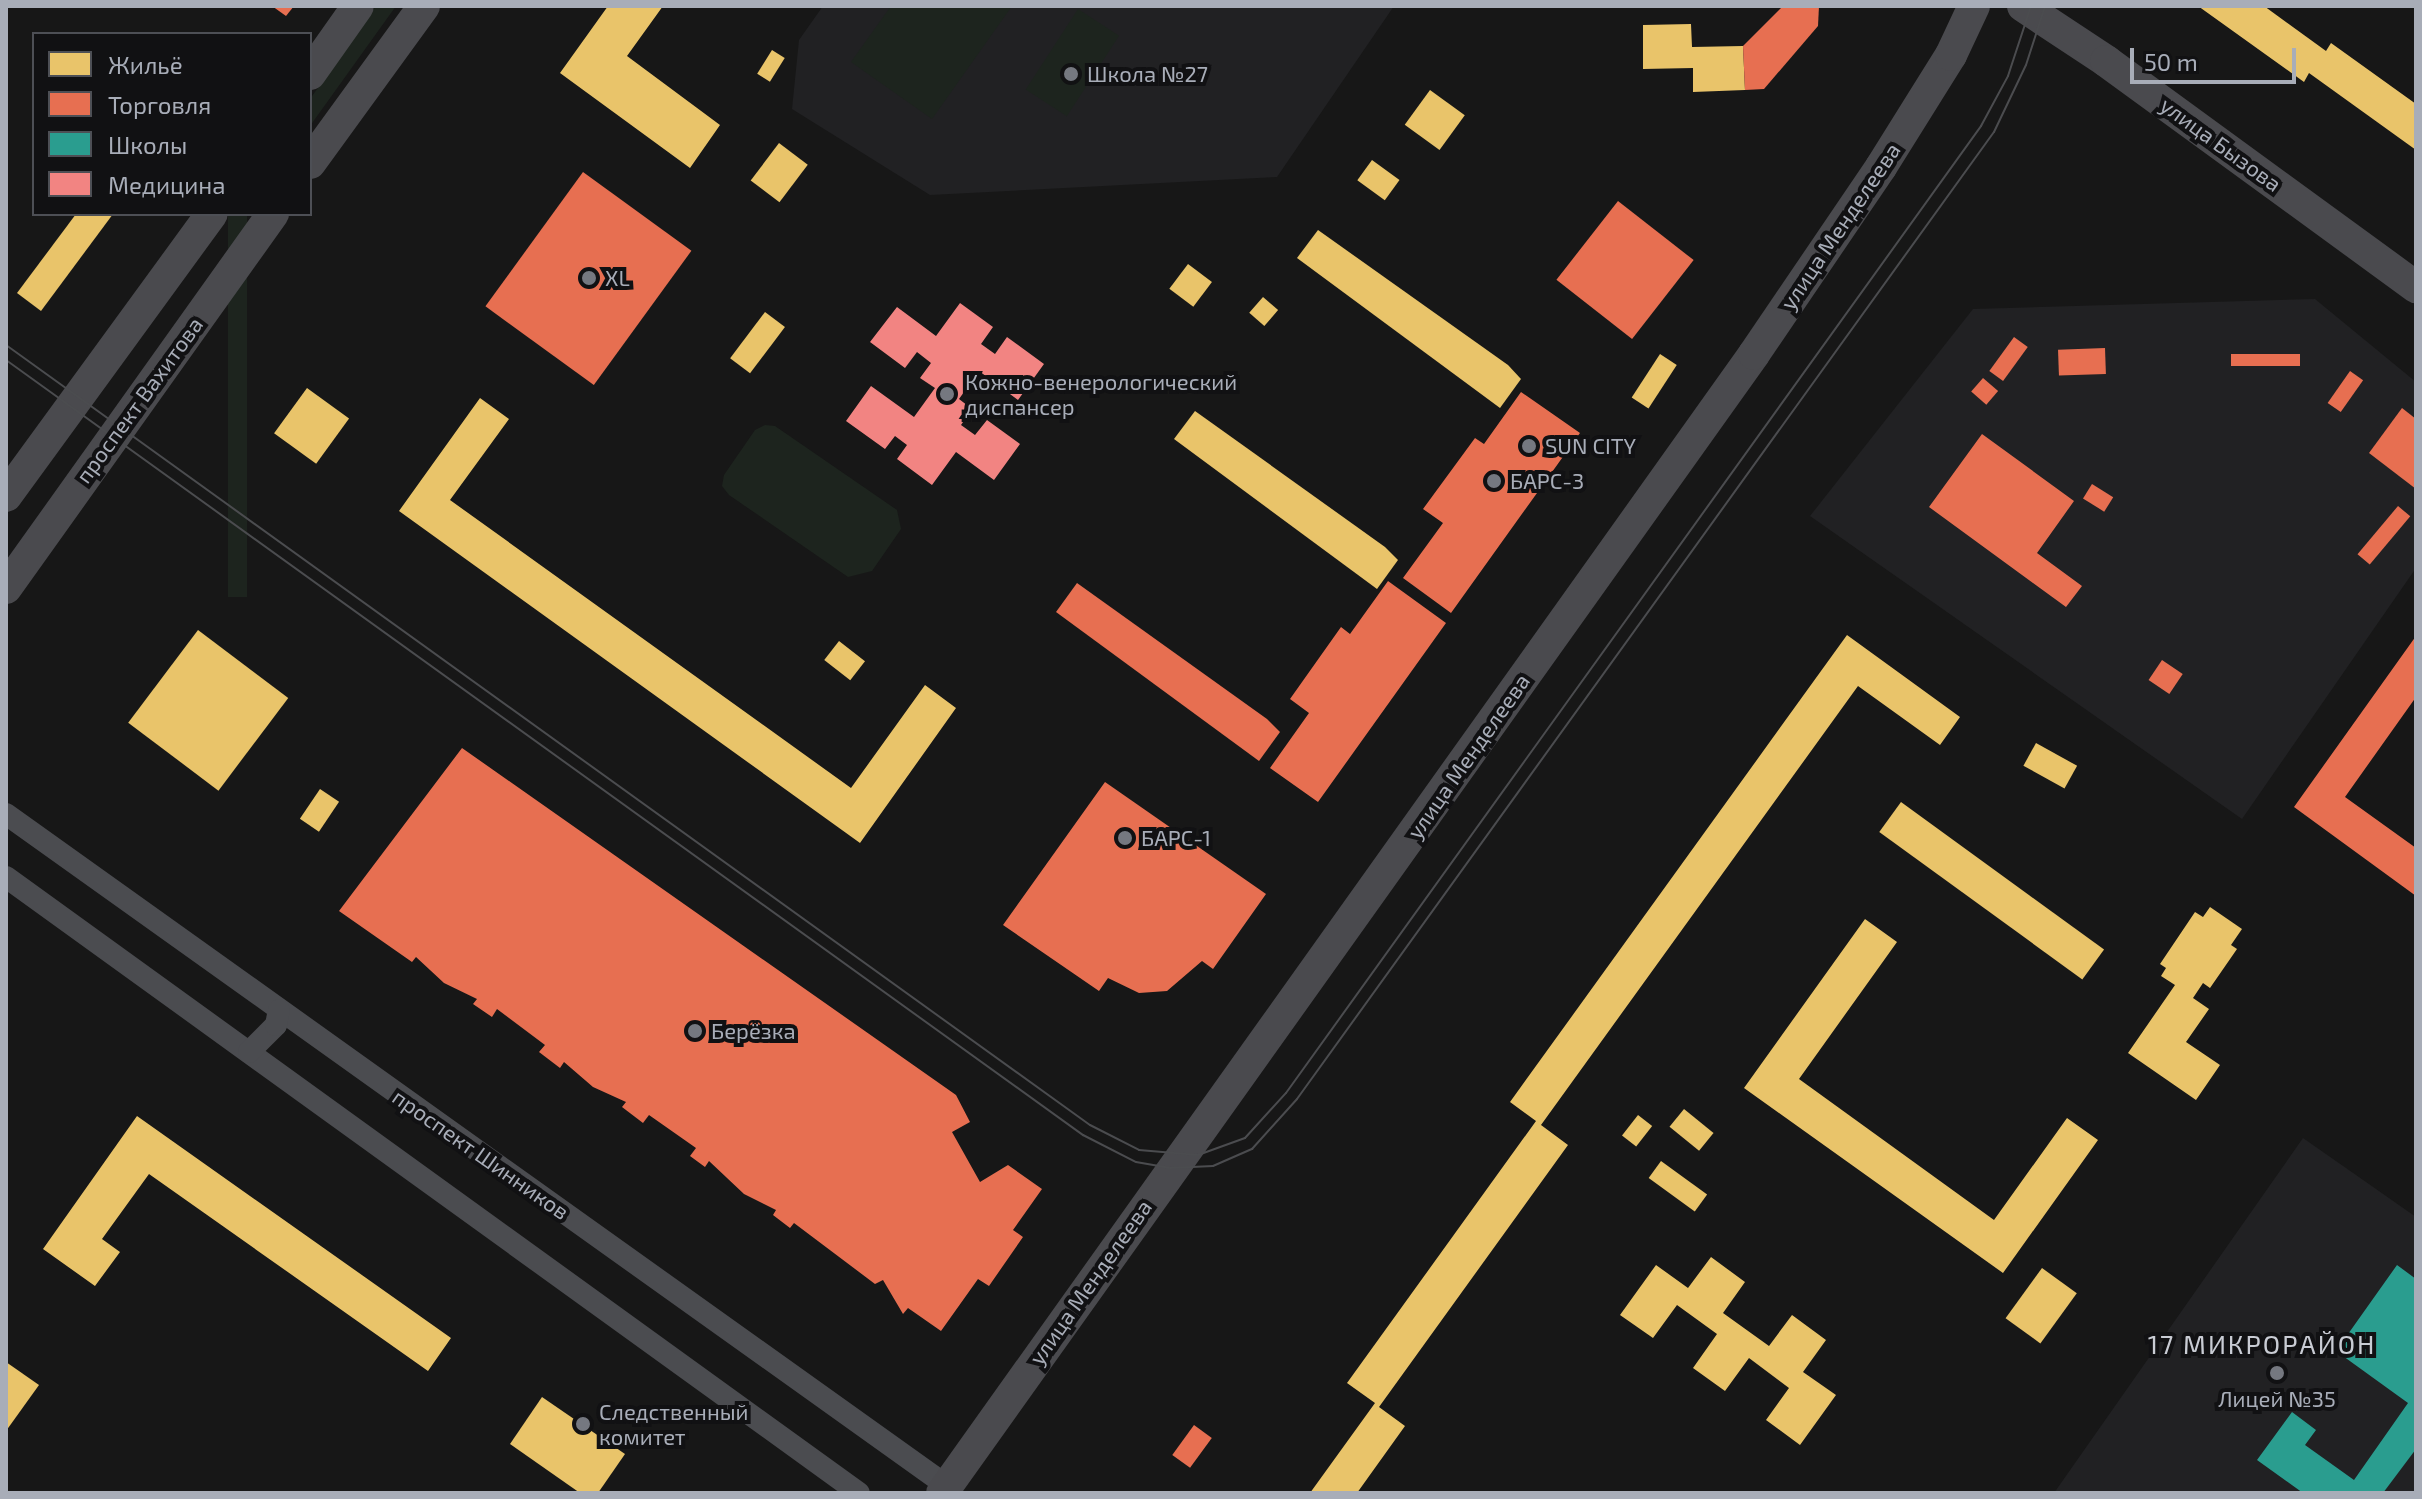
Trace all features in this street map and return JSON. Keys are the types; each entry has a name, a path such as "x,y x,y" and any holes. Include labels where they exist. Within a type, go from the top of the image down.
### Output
{"main road":[{"path":"312,71 358,6"},
{"path":"312,160 424,6"},
{"name":"улица Менделеева","path":"949,1491 1762,342 1881,167 1951,55 1974,6"},
{"name":"улица Бызова","path":"2023,6 2106,61 2416,287"},
{"path":"6,496 211,216"},
{"name":"проспект Вахитова","path":"6,588 272,216"}],"street":[{"name":"проспект Шинников","path":"6,814 949,1491"},
{"path":"6,877 859,1493"},
{"path":"249,1052 276,1025 279,1010"}],"shaded area":[{"path":"376,6 396,6 312,123 312,96"},
{"name":"Школа №27","path":"823,6 1394,6 1277,177 930,195 792,109 799,40"},
{"path":"891,6 1012,6 932,119 851,62"},
{"path":"1078,9 1119,36 1067,116 1026,90"},
{"path":"228,216 247,216 247,597 228,597"},
{"path":"2315,299 2416,382 2416,568 2242,819 1810,516 1973,309"},
{"path":"765,425 775,426 897,510 901,529 872,571 848,577 729,495 722,486 724,475 755,430"},
{"name":"Лицей №35","path":"2303,1138 2416,1217 2416,1493 2054,1493"}],"building: Жильё":[{"path":"608,6 663,6 627,56 720,125 690,168 560,73"},
{"path":"2198,6 2264,6 2326,51 2331,43 2416,104 2416,150 2309,73 2304,82"},
{"path":"1691,24 1692,47 1743,46 1745,90 1693,92 1693,68 1643,69 1643,25"},
{"path":"772,50 785,58 770,82 757,74"},
{"path":"1430,90 1465,115 1440,150 1405,125"},
{"path":"779,143 808,165 779,202 751,181"},
{"path":"1372,160 1400,180 1385,200 1357,180"},
{"path":"75,216 112,216 41,311 17,293"},
{"path":"1318,230 1508,365 1521,379 1500,408 1297,258"},
{"path":"1188,264 1212,282 1193,307 1169,289"},
{"path":"1263,297 1278,310 1264,326 1249,313"},
{"path":"765,312 785,327 750,373 730,358"},
{"path":"1660,354 1677,365 1648,409 1632,398"},
{"path":"307,388 349,419 316,464 274,433"},
{"path":"480,398 509,419 450,500 851,788 925,685 956,708 860,843 399,511"},
{"path":"1195,411 1385,547 1398,560 1377,589 1174,439"},
{"path":"198,630 288,698 218,791 128,723"},
{"path":"1847,635 1960,717 1940,745 1858,686 1541,1125 1568,1145 1379,1407 1405,1426 1357,1493 1310,1493 1375,1403 1347,1383 1536,1121 1510,1102"},
{"path":"839,641 865,661 850,680 824,660"},
{"path":"2036,743 2077,766 2065,789 2023,766"},
{"path":"320,789 339,802 319,832 300,819"},
{"path":"1901,802 2104,950 2082,979 1879,832"},
{"path":"2210,907 2242,929 2231,945 2237,949 2210,988 2203,983 2193,998 2209,1009 2186,1042 2220,1065 2196,1100 2128,1053 2175,985 2161,976 2166,968 2160,964 2195,912 2203,917"},
{"path":"1865,919 1897,942 1799,1079 1994,1220 2067,1118 2098,1140 2003,1273 1744,1088"},
{"path":"1684,1109 1714,1133 1699,1151 1670,1127"},
{"path":"1638,1115 1652,1126 1636,1147 1622,1135"},
{"path":"137,1116 451,1338 428,1371 149,1174 102,1239 120,1252 95,1286 43,1249"},
{"path":"1661,1161 1707,1195 1695,1211 1649,1178"},
{"path":"1711,1257 1745,1282 1723,1313 1769,1346 1792,1315 1826,1340 1803,1372 1836,1395 1800,1445 1766,1420 1789,1388 1749,1358 1725,1391 1693,1368 1717,1334 1677,1305 1653,1338 1620,1315 1656,1265 1688,1288"},
{"path":"2042,1268 2077,1293 2040,1343 2006,1318"},
{"path":"6,1362 39,1385 6,1431"},
{"path":"542,1397 625,1454 598,1493 580,1493 510,1444"}],"building: Торговля":[{"path":"272,6 294,6 286,16"},
{"path":"1783,6 1819,6 1818,26 1764,89 1745,90 1743,46"},
{"name":"XL","path":"583,172 691,251 594,385 485,306"},
{"path":"1618,201 1694,260 1632,339 1556,280"},
{"path":"2014,337 2028,347 2003,381 1989,371"},
{"path":"2105,348 2106,374 2059,376 2058,350"},
{"path":"2231,354 2300,354 2300,366 2231,366"},
{"path":"2350,371 2363,380 2341,412 2328,403"},
{"path":"1983,378 1998,391 1986,405 1971,392"},
{"name":"БАРС-3","path":"1521,392 1580,433 1451,613 1403,578 1443,523 1423,509 1475,438 1484,444"},
{"path":"2402,408 2416,419 2416,489 2369,453"},
{"path":"1982,434 2074,501 2037,553 2082,586 2066,607 1929,507"},
{"path":"2092,484 2113,497 2104,512 2083,498"},
{"path":"2398,506 2410,516 2370,565 2358,554"},
{"path":"1388,581 1446,623 1318,802 1270,768 1309,713 1290,699 1341,627 1350,634"},
{"path":"1077,583 1267,719 1280,732 1259,761 1056,612"},
{"path":"2416,636 2416,697 2345,797 2416,848 2416,896 2294,807"},
{"path":"2162,660 2183,674 2169,694 2149,680"},
{"name":"Берёзка","path":"462,748 956,1095 970,1122 952,1132 980,1182 1008,1165 1042,1189 1013,1230 1023,1237 989,1286 978,1279 941,1331 908,1308 903,1314 883,1280 875,1284 794,1223 790,1228 773,1215 776,1210 744,1194 709,1161 705,1167 690,1156 696,1148 649,1115 643,1123 622,1107 626,1102 593,1087 564,1062 560,1068 539,1052 545,1045 497,1009 492,1017 473,1004 477,999 444,983 416,957 412,962 339,911"},
{"name":"БАРС-1","path":"1105,782 1266,894 1213,969 1202,961 1167,991 1139,993 1108,978 1099,991 1003,925"},
{"path":"1194,1425 1212,1438 1190,1468 1172,1455"}],"building: Школы":[{"path":"2397,1265 2416,1279 2416,1449 2383,1493 2303,1493 2257,1460 2292,1412 2316,1430 2305,1445 2354,1480 2408,1403 2336,1351"}],"building: Медицина":[{"name":"Кожно-венерологический диспансер","path":"960,303 993,327 981,344 995,354 1007,337 1044,364 1018,400 979,371 959,399 972,409 961,425 975,435 987,420 1020,444 994,480 956,452 932,485 897,459 907,445 895,436 885,449 846,421 871,386 914,417 935,388 920,378 931,363 917,352 905,368 870,342 897,307 936,336"}],"tram line":[{"path":"6,345 1090,1125 1139,1150 1198,1155 1245,1138 1286,1093 1981,126 2008,76 2031,6"},
{"path":"6,360 1083,1135 1136,1162 1170,1168 1213,1166 1252,1149 1297,1099 1994,132 2026,65 2045,6"}],"place":[{"name":"Школа №27","path":"1071,74"},
{"name":"XL","path":"589,278"},
{"name":"Кожно-венерологический диспансер","path":"947,394"},
{"name":"SUN CITY","path":"1529,446"},
{"name":"БАРС-3","path":"1494,481"},
{"name":"БАРС-1","path":"1125,838"},
{"name":"Берёзка","path":"695,1031"},
{"name":"Лицей №35","path":"2277,1373"},
{"name":"Следственный комитет","path":"583,1424"}],"district":[{"name":"17 МИКРОРАЙОН","path":"2262,1344"}]}
